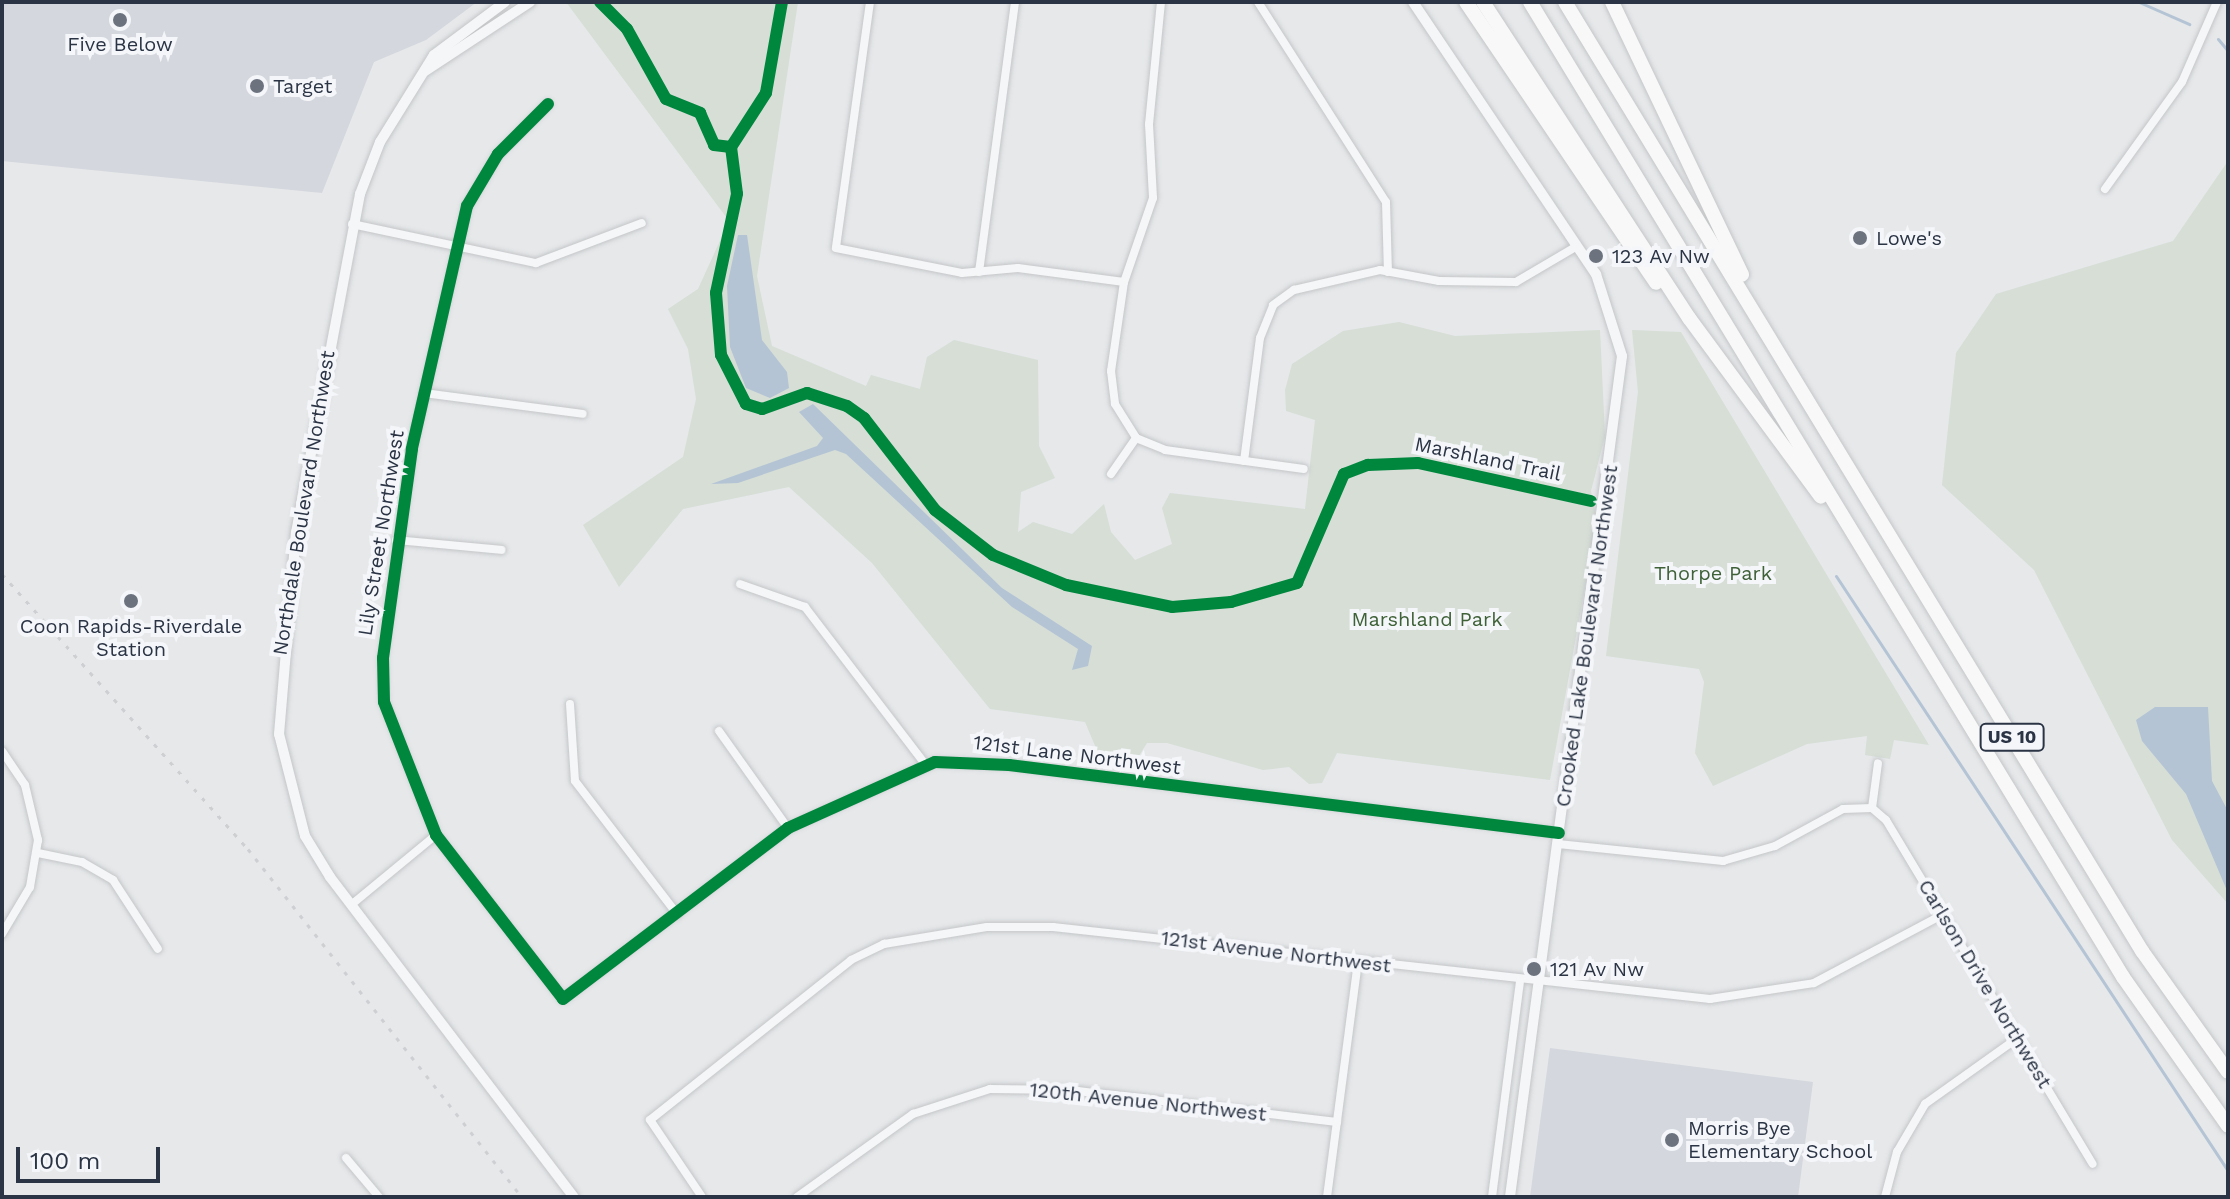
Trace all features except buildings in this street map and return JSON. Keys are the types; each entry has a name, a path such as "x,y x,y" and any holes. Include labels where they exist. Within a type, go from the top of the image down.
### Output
{"highway":[{"path":"1466,2 1628,244 1689,318 1870,561"},
{"path":"1483,2 1689,318"},
{"name":"US 10","path":"1530,2 2123,977 2228,1126"},
{"name":"US 10","path":"1565,2 1807,395 2142,951 2228,1072"},
{"path":"1612,2 1729,251 1807,395"}],"street":[{"name":"Northdale Boulevard Northwest","path":"505,2 446,44 424,72 380,142 352,224 296,532 278,678 287,778 305,836 351,905 574,1197"},
{"path":"424,72 530,2"},
{"path":"870,2 836,248 979,272 1018,268 1124,282"},
{"path":"979,272 1015,2"},
{"path":"1161,2 1149,124 1153,198 1124,282 1111,371 1115,404 1136,438 1165,450 1304,469"},
{"path":"1258,2 1386,202 1388,272"},
{"name":"Crooked Lake Boulevard Northwest","path":"1413,2 1607,294 1623,379 1510,1197"},
{"path":"2105,189 2182,82 2217,2"},
{"name":"Lily Street Northwest","path":"548,104 476,182 456,248 396,540 384,702 436,835 563,999"},
{"path":"352,224 536,263 642,223"},
{"path":"1244,461 1260,338 1273,305 1316,281 1388,272 1516,282 1577,246"},
{"path":"424,393 583,414"},
{"path":"1111,474 1136,438"},
{"path":"396,540 502,550"},
{"path":"740,584 805,607 926,765"},
{"path":"570,704 575,781 677,914"},
{"path":"719,731 788,828"},
{"path":"2,751 31,801 38,853 23,904 2,934"},
{"path":"1872,808 1878,763"},
{"name":"121st Lane Northwest","path":"563,999 788,828 926,765 1009,765 1723,861 1775,846 1843,809 1872,808"},
{"name":"Carlson Drive Northwest","path":"1872,808 2019,1037 2093,1164"},
{"path":"351,905 436,835"},
{"path":"38,853 82,862 113,880 158,949"},
{"name":"121st Avenue Northwest","path":"702,1197 650,1120 851,960 884,944 987,927 1053,927 1358,963 1710,999 1786,990 1844,972 1942,915"},
{"path":"1327,1197 1358,963"},
{"path":"1492,1197 1520,980"},
{"path":"1885,1197 1897,1152 1925,1104 2019,1037"},
{"name":"120th Avenue Northwest","path":"797,1197 913,1114 990,1089 1069,1090 1337,1122"},
{"path":"346,1158 379,1197"}],"shaded area":[{"path":"2,2 477,2 426,40 374,62 322,193 2,161"},
{"name":"Morris Bye Elementary School","path":"1550,1048 1813,1082 1798,1197 1530,1197"}],"green space":[{"name":"Marshland Park","path":"566,2 798,2 757,276 772,346 866,386 871,375 920,389 927,357 954,340 1038,360 1039,446 1055,478 1021,492 1018,532 1033,522 1072,534 1104,504 1111,532 1135,560 1172,544 1162,508 1170,493 1305,509 1315,420 1286,411 1285,390 1292,364 1343,331 1399,322 1455,336 1600,330 1605,436 1591,491 1597,521 1550,780 1337,753 1322,783 1309,784 1289,767 1263,770 1167,743 1147,743 1134,764 1102,762 1085,722 990,709 872,563 789,487 683,509 619,587 583,525 683,457 696,399 688,349 668,309 698,289 729,221"},
{"path":"2228,161 2228,904 2172,840 2034,570 1942,485 1956,353 1996,294 2173,241"},
{"name":"Thorpe Park","path":"1632,330 1681,332 1929,745 1894,740 1890,759 1865,755 1867,736 1807,744 1713,786 1695,753 1704,682 1699,669 1606,656 1638,392"}],"water":[{"path":"738,235 747,235 762,340 787,372 789,388 770,398 746,388 730,347 727,286"},
{"path":"813,404 1002,588 1092,646 1088,666 1072,670 1078,649 1012,607 846,454 835,450 738,483 711,484 817,446 823,438 799,412"},
{"path":"2155,707 2208,707 2212,781 2228,811 2228,893 2186,794 2142,741 2136,720"}],"waterway":[{"path":"2139,2 2189,24"},
{"path":"2218,39 2228,51"},
{"path":"1836,576 2228,1171"}],"railway":[{"path":"2,574 248,849 522,1197"}],"cycle path":[{"path":"600,2 627,29 666,99 700,113 714,145 731,147"},
{"name":"Marshland Trail","path":"782,2 766,93 731,147 737,194 716,293 721,355 746,404 762,409 807,393 847,406 864,418 935,510 993,555 1066,585 1172,607 1231,602 1297,583 1344,474 1368,465 1418,463 1591,501"},
{"path":"548,104 498,154 467,206 412,449 383,658 384,702 436,835 563,999 788,828 935,762 1009,765 1559,833"}],"place":[{"name":"Five Below","path":"120,20"},
{"name":"Target","path":"257,86"},
{"name":"Lowe's","path":"1860,238"},
{"name":"123 Av Nw","path":"1596,256"},
{"name":"Coon Rapids-Riverdale Station","path":"131,601"},
{"name":"121 Av Nw","path":"1534,969"},
{"name":"Morris Bye Elementary School","path":"1672,1140"}]}
